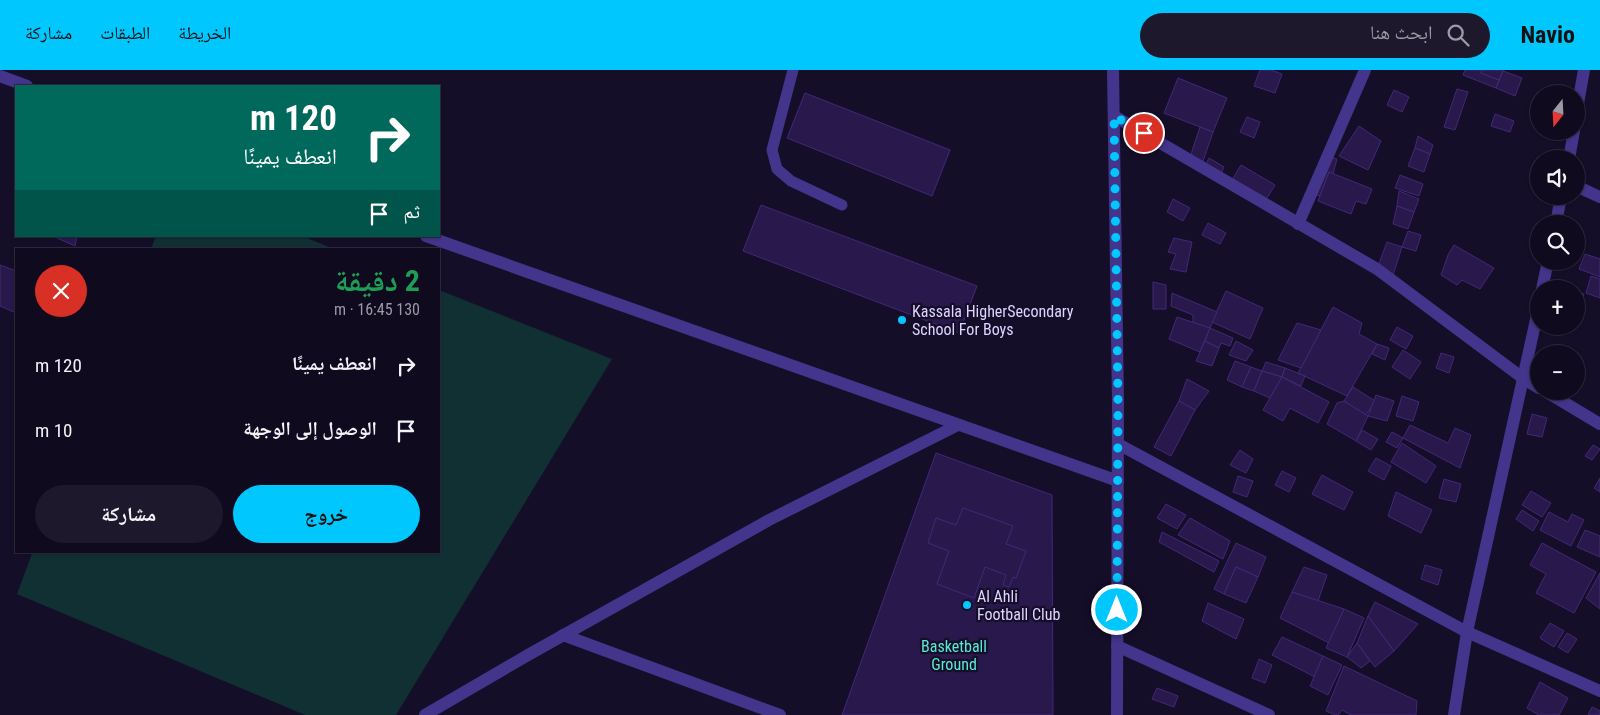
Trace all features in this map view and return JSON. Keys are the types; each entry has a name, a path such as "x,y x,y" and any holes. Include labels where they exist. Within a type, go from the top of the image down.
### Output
{"street":[{"path":"1113,70 1118,444 1117,715"},
{"path":"1298,224 1365,70"},
{"path":"1581,85 1584,70"},
{"path":"0,76 24,85"},
{"path":"1114,116 1377,269 1530,383"},
{"path":"1585,190 1600,197"},
{"path":"429,237 1118,481"},
{"path":"1454,715 1467,632 1533,335"},
{"path":"1560,400 1600,424"},
{"path":"425,715 563,635 769,520 958,425"},
{"path":"1118,444 1467,632 1600,692"},
{"path":"563,635 780,715"},
{"path":"1117,646 1269,715"}],"lane":[{"path":"793,70 772,150 777,169 791,181 842,205"}],"green space":[{"path":"156,237 304,237 332,248 151,248"},
{"path":"440,290 612,359 396,715 305,715 17,594 32,553 440,553"}],"building":[{"path":"1260,70 1271,70 1282,74 1275,93 1254,86"},
{"path":"1465,70 1482,70 1481,73 1499,80 1496,88 1463,75"},
{"path":"1482,70 1503,70 1499,80 1481,73"},
{"path":"1503,71 1522,78 1515,96 1496,88"},
{"path":"1178,78 1227,98 1213,132 1164,113"},
{"path":"1457,89 1468,92 1455,130 1444,127"},
{"path":"1394,90 1409,97 1402,112 1387,105"},
{"path":"805,93 950,150 932,196 787,138"},
{"path":"1495,114 1514,121 1510,132 1491,126"},
{"path":"1247,117 1260,122 1254,138 1240,132"},
{"path":"1359,126 1381,141 1368,170 1339,156"},
{"path":"1200,127 1213,132 1201,167 1189,160"},
{"path":"1418,136 1433,145 1430,154 1415,148"},
{"path":"1415,148 1430,154 1424,172 1408,166"},
{"path":"1327,156 1337,159 1333,174 1329,172 1320,196 1312,193"},
{"path":"1209,158 1224,167 1219,178 1204,169"},
{"path":"1241,165 1275,185 1264,203 1230,183"},
{"path":"1329,172 1372,189 1366,204 1356,201 1351,214 1318,201"},
{"path":"1400,175 1423,184 1419,196 1395,188"},
{"path":"1399,191 1419,199 1414,212 1397,206"},
{"path":"1173,199 1190,208 1183,221 1167,212"},
{"path":"761,205 977,286 959,333 743,251"},
{"path":"1397,206 1414,212 1408,229 1393,224"},
{"path":"1208,223 1226,233 1220,244 1202,235"},
{"path":"1408,231 1421,235 1416,251 1402,247"},
{"path":"57,237 77,237 75,246"},
{"path":"1174,238 1192,242 1186,272 1170,269 1176,254 1168,252"},
{"path":"1387,242 1402,247 1393,275 1377,269"},
{"path":"1454,245 1494,268 1480,289 1462,280 1457,285 1441,275 1448,255"},
{"path":"1585,254 1600,259 1600,277 1582,270 1585,270"},
{"path":"0,265 15,271 15,313 0,306"},
{"path":"1591,276 1600,279 1600,298 1586,293"},
{"path":"1153,282 1166,285 1166,309 1153,309"},
{"path":"1226,291 1263,308 1250,339 1212,322"},
{"path":"1172,293 1217,312 1210,328 1193,323 1193,315 1171,306"},
{"path":"1333,307 1362,323 1359,334 1377,344 1347,396 1298,373"},
{"path":"1177,317 1210,328 1200,352 1169,339"},
{"path":"1297,323 1321,330 1301,368 1278,360"},
{"path":"1397,327 1413,336 1406,349 1390,340"},
{"path":"1210,328 1233,338 1230,346 1221,343 1219,348 1205,341"},
{"path":"1205,341 1219,348 1212,366 1196,361"},
{"path":"1236,341 1253,350 1246,361 1229,355"},
{"path":"1377,344 1389,348 1385,360 1372,354"},
{"path":"1403,350 1421,362 1410,379 1392,367"},
{"path":"1441,353 1454,357 1449,373 1436,368"},
{"path":"1235,361 1251,367 1242,387 1227,380"},
{"path":"1266,362 1285,368 1282,377 1262,371"},
{"path":"1251,367 1262,371 1254,391 1242,387"},
{"path":"1285,368 1305,376 1301,386 1282,377"},
{"path":"1262,371 1282,377 1270,398 1254,391"},
{"path":"1282,377 1329,402 1318,423 1290,408 1283,421 1263,410"},
{"path":"1187,379 1209,391 1195,410 1179,401"},
{"path":"1353,387 1375,401 1366,415 1344,401"},
{"path":"1376,395 1394,401 1387,421 1368,416"},
{"path":"1402,396 1419,402 1413,421 1396,416"},
{"path":"1179,401 1195,410 1171,456 1154,447"},
{"path":"1344,401 1368,416 1356,441 1327,424 1337,403"},
{"path":"1532,414 1547,418 1542,437 1527,434"},
{"path":"1410,425 1448,443 1455,428 1471,435 1460,468 1403,438"},
{"path":"1362,430 1378,439 1371,450 1356,441"},
{"path":"1392,432 1403,438 1397,448 1386,442"},
{"path":"1402,443 1436,466 1426,483 1391,462"},
{"path":"1593,445 1600,449 1592,460 1585,456"},
{"path":"1240,450 1253,459 1246,473 1230,465"},
{"name":"Al Ahli Football Club","path":"936,453 1052,495 1053,715 842,715"},
{"path":"1376,458 1391,466 1384,480 1368,471"},
{"path":"1282,471 1296,478 1289,492 1275,485"},
{"path":"1322,475 1353,492 1344,510 1312,494"},
{"path":"1238,476 1253,481 1247,497 1233,492"},
{"path":"1600,478 1600,492 1594,488"},
{"path":"1444,479 1461,484 1456,502 1439,498"},
{"path":"1531,491 1551,503 1542,517 1522,505"},
{"path":"1396,492 1432,510 1421,533 1388,516"},
{"path":"1166,504 1186,515 1177,529 1157,518"},
{"path":"963,508 1013,526 1006,544 1026,551 1016,578 1013,577 1009,587 1003,585 1006,575 985,567 974,598 937,584 949,551 928,543 936,518 956,525"},
{"path":"1522,510 1539,521 1533,531 1516,519"},
{"path":"1549,512 1568,522 1572,514 1584,520 1571,546 1540,530"},
{"path":"1190,518 1230,541 1223,559 1178,535"},
{"path":"1585,530 1600,536 1600,557 1577,547"},
{"path":"1162,532 1219,561 1214,572 1159,542"},
{"path":"1236,543 1266,557 1258,577 1236,567 1224,594 1214,589"},
{"path":"1542,543 1596,572 1574,613 1536,593 1546,574 1530,565"},
{"path":"1425,565 1442,570 1438,585 1421,579"},
{"path":"1236,567 1258,577 1246,603 1224,594"},
{"path":"1304,567 1327,575 1318,601 1292,592"},
{"path":"1600,573 1600,609 1586,598"},
{"path":"1292,592 1344,609 1329,643 1280,618"},
{"path":"1375,602 1418,624 1394,651 1368,616"},
{"path":"1208,603 1244,619 1236,639 1202,621"},
{"path":"1344,609 1364,618 1347,657 1326,648"},
{"path":"1368,616 1394,651 1375,667 1357,643"},
{"path":"1550,623 1564,631 1554,647 1540,638"},
{"path":"1567,633 1577,639 1568,653 1558,647"},
{"path":"1282,637 1323,656 1315,677 1272,655"},
{"path":"1357,643 1370,661 1361,668 1347,657"},
{"path":"1323,656 1342,665 1328,695 1310,686"},
{"path":"1259,659 1272,665 1265,683 1252,678"},
{"path":"1344,666 1417,701 1416,715 1351,715 1342,710 1336,715 1326,711"},
{"path":"1540,682 1568,698 1559,715 1539,715 1527,708"},
{"path":"1157,688 1178,696 1174,707 1152,699"},
{"path":"1592,707 1600,711 1600,715 1588,715"}],"place":[{"name":"Kassala HigherSecondary School For Boys","path":"902,320"},
{"name":"Al Ahli Football Club","path":"967,605"}],"route":[{"path":"1117,610 1118,402 1114,116 1144,133"}],"park label":[{"name":"Basketball Ground","path":"954,655"}]}
